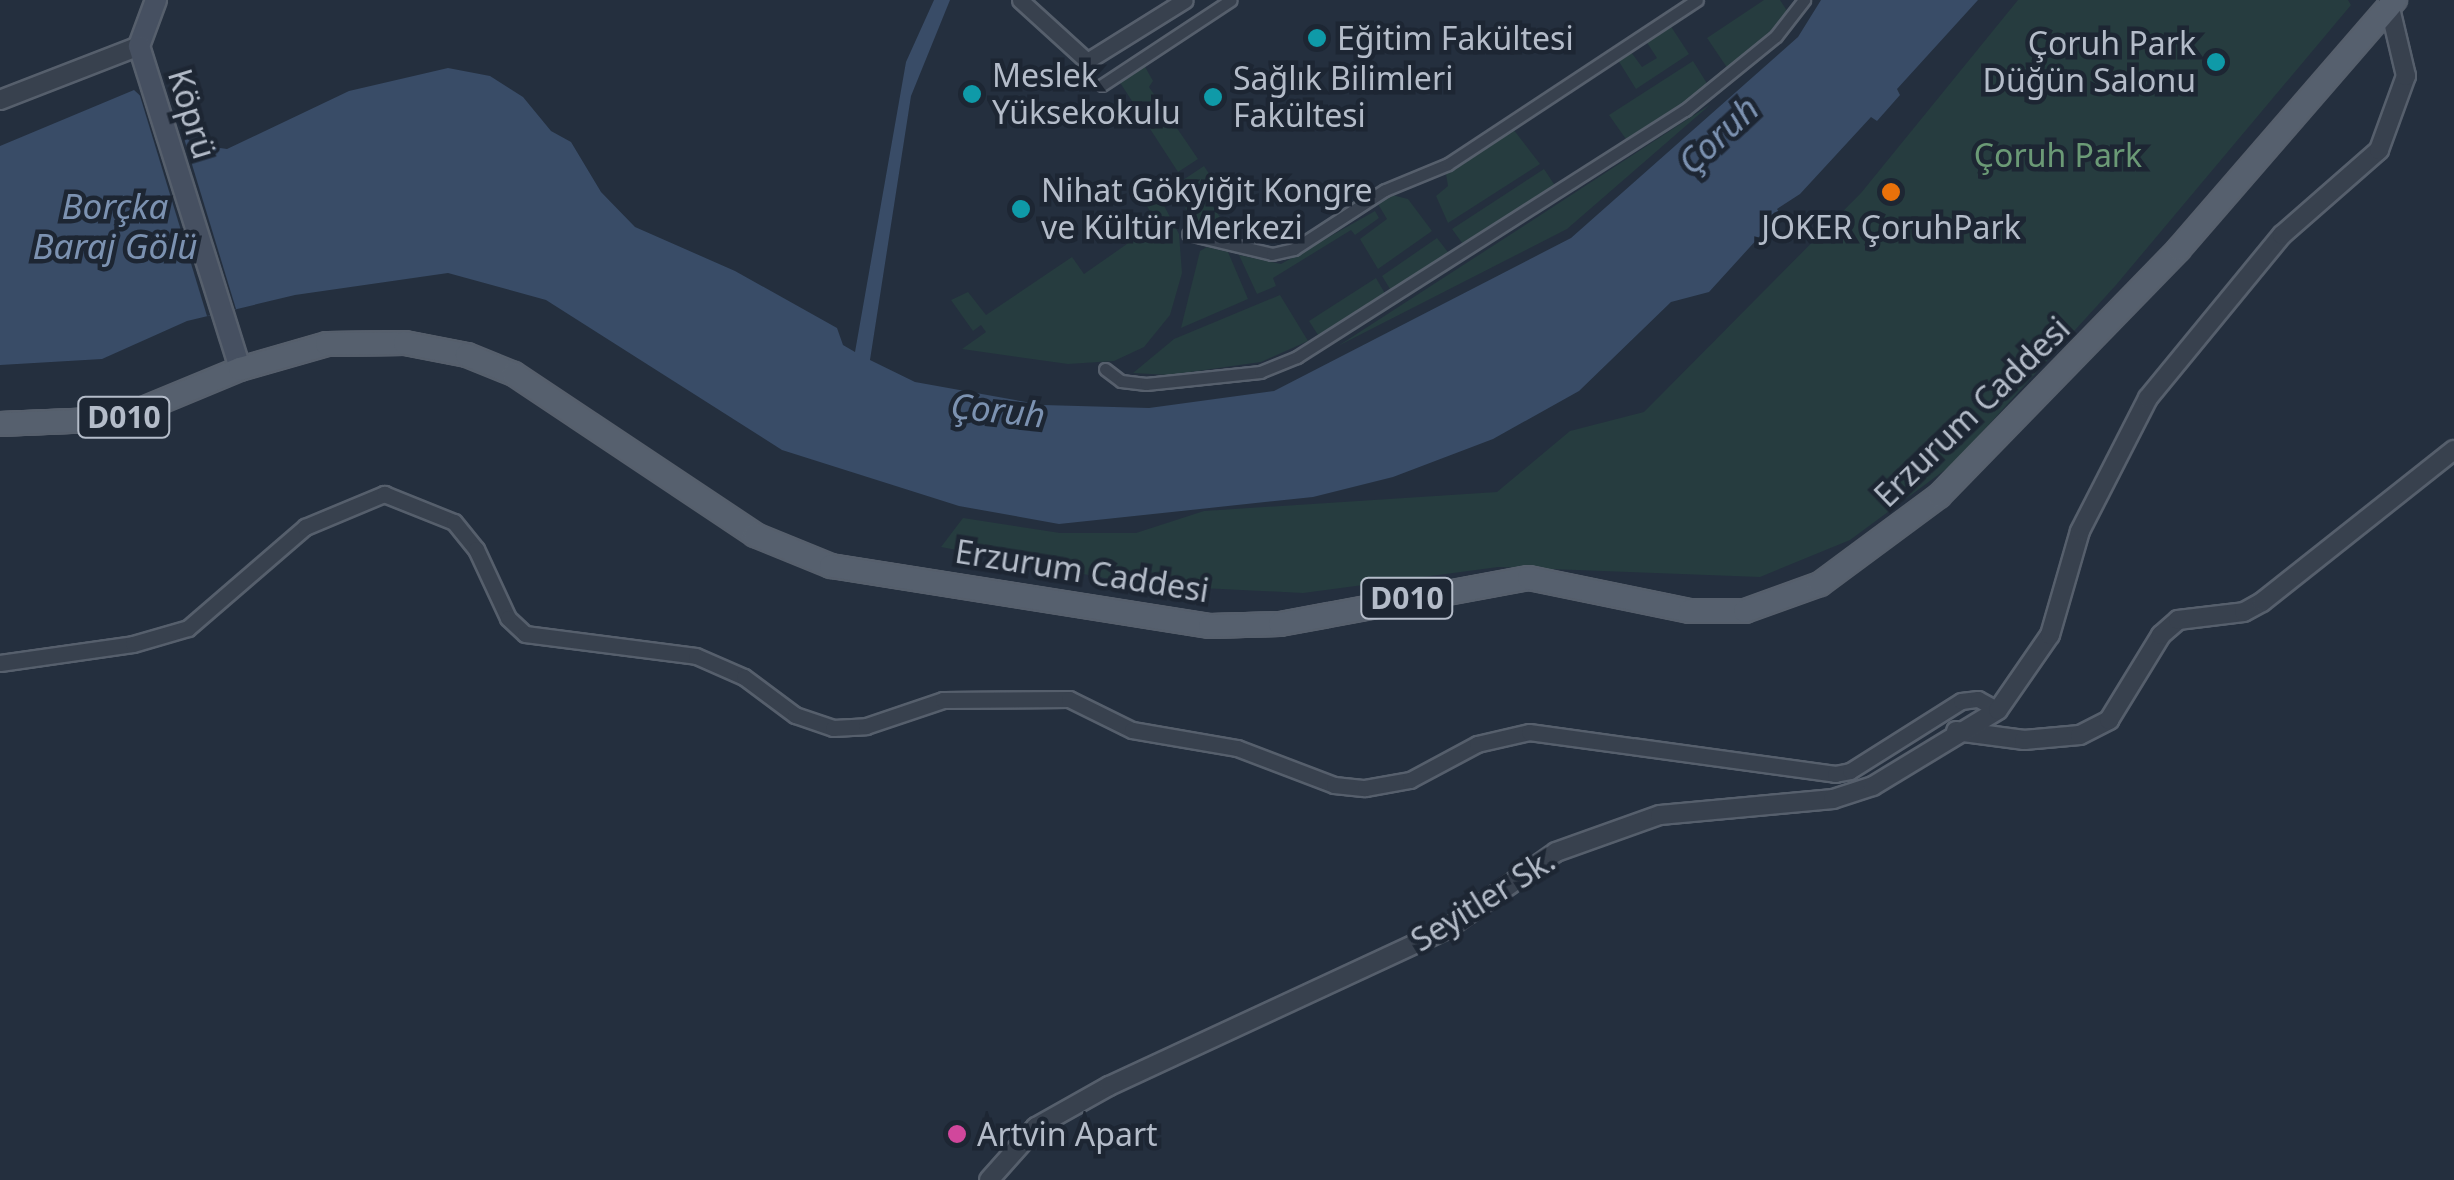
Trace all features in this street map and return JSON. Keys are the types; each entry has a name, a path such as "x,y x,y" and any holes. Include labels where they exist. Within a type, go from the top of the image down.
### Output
{"main road":[{"path":"139,46 156,0"},
{"name":"Erzurum Caddesi","path":"0,424 119,419 240,369 328,344 405,343 467,355 554,397 728,518 796,556 1152,619 1280,624 1529,578 1690,611 1744,611 1820,584 1939,496 2180,249 2390,2"},
{"name":"Köprü","path":"139,46 240,369"}],"street":[{"path":"1020,0 1087,61 1185,0"},
{"path":"1102,85 1231,0"},
{"path":"1188,234 1272,254 1294,249 1384,190 1448,164 1697,0"},
{"path":"1105,369 1121,381 1146,384 1260,372 1296,357 1671,120 1743,66 1804,0"},
{"path":"0,662 133,644 188,628 306,527 384,494 454,522 476,550 508,618 526,634 696,656 744,677 795,715 833,728 866,726 943,700 1069,699 1132,730 1237,748 1334,785 1365,788 1410,780 1477,744 1530,732 1836,774 1850,771 1961,700 1985,701 1998,710 2050,635 2080,530 2148,398 2282,234 2380,150 2406,76 2390,2"},
{"path":"0,100 139,46"},
{"path":"1956,731 2024,740 2080,735 2109,720 2161,635 2178,620 2244,612 2262,602 2454,450"},
{"name":"Seyitler Sk.","path":"989,1180 1036,1127 1446,929 1556,852 1660,815 1833,799 1873,786 1956,731 1998,710"}],"green space":[{"path":"1764,0 1780,0 1789,14 1728,69 1707,38"},
{"name":"Çoruh Park","path":"2018,0 2348,0 2351,5 2116,285 1953,464 1850,540 1760,577 1498,567 1303,593 1141,585 941,547 963,518 1060,533 1136,533 1204,511 1497,492 1570,431 1644,412 1861,193"},
{"path":"1670,25 1689,54 1636,89 1618,60 1631,52 1642,67 1657,58 1646,41"},
{"path":"1693,61 1708,85 1628,142 1609,115"},
{"path":"1144,65 1153,81 1149,87 1198,159 1178,172 1119,81"},
{"path":"1711,104 1567,229 1338,346 1536,218"},
{"path":"1513,129 1540,164 1448,223 1436,196 1448,186 1446,174"},
{"path":"1204,166 1217,186 1210,202 1222,220 1240,225 1237,237 1196,225 1185,208 1196,200 1183,180"},
{"path":"1544,169 1556,187 1465,247 1452,229"},
{"path":"1392,195 1408,199 1432,231 1378,269 1360,239 1387,219 1378,204"},
{"path":"1160,198 1179,234 1182,273 1170,315 1144,347 1114,361 1068,364 962,349 986,332 981,325 973,331 951,300 968,292 986,315 1072,257 1084,274 1157,223 1147,206"},
{"path":"1375,211 1379,218 1355,235 1351,230 1273,278 1276,286 1257,294 1239,255 1281,264"},
{"path":"1437,238 1451,256 1393,294 1382,276"},
{"path":"1207,247 1228,252 1248,299 1181,328 1200,251"},
{"path":"1376,278 1387,297 1318,335 1309,321"},
{"path":"1280,295 1308,341 1261,362 1169,375 1133,373 1174,339"}],"water":[{"name":"Borçka Baraj Gölü","path":"934,0 950,0 911,96 870,360 915,382 1043,405 1149,408 1274,391 1571,238 1798,37 1821,0 1978,0 1897,89 1900,95 1877,121 1871,117 1800,194 1777,209 1780,214 1709,292 1671,302 1579,391 1493,439 1393,477 1313,497 1059,524 959,506 782,450 546,300 448,273 295,295 187,321 102,359 0,365 0,146 134,90 193,144 227,149 349,91 448,68 490,76 523,97 551,131 571,142 601,192 635,227 735,271 837,328 843,345 855,352 906,62"}],"pier":[{"path":"137,86 180,125 236,309 207,316"}],"place":[{"name":"Eğitim Fakültesi","path":"1317,38"},
{"name":"Çoruh Park Düğün Salonu","path":"2216,62"},
{"name":"Meslek Yüksekokulu","path":"972,94"},
{"name":"Sağlık Bilimleri Fakültesi","path":"1213,97"},
{"name":"JOKER ÇoruhPark","path":"1891,192"},
{"name":"Nihat Gökyiğit Kongre ve Kültür Merkezi","path":"1021,209"},
{"name":"Artvin Apart","path":"957,1134"}],"water label":[{"name":"Çoruh","path":"1718,135"},
{"name":"Çoruh","path":"998,410"}]}
